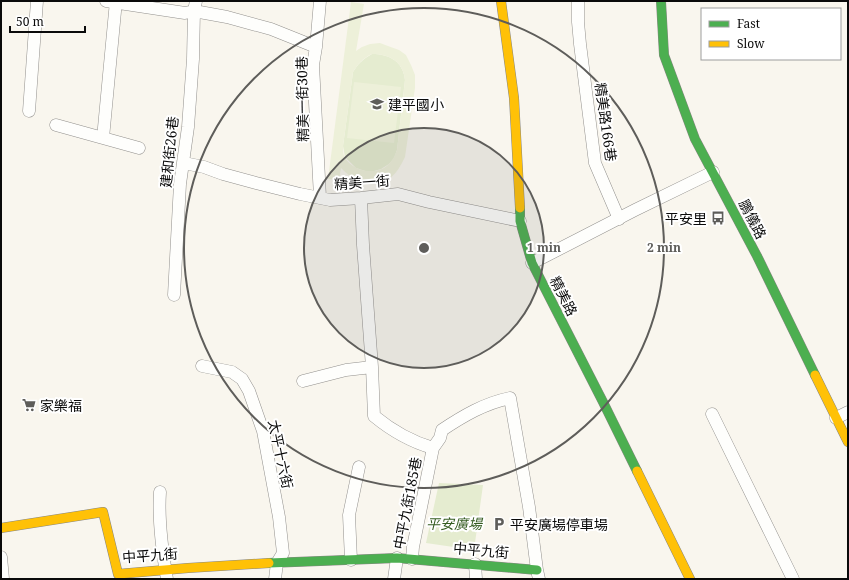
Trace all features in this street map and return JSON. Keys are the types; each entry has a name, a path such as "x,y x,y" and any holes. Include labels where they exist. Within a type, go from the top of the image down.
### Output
{"street":[{"path":"29,111 37,1"},
{"name":"精美一街30巷","path":"320,1 313,65 320,197"},
{"name":"精美路","path":"501,1 514,98 520,221 532,263 603,402 690,579"},
{"name":"精美路166巷","path":"578,1 580,44 595,163 619,219"},
{"name":"鵬儀路","path":"661,1 664,55 695,139 757,256 848,442"},
{"path":"103,138 112,2 185,13 195,6 227,17 271,29 316,47"},
{"name":"建和街26巷","path":"174,295 180,184 188,127 195,6"},
{"path":"56,125 139,148"},
{"name":"精美一街","path":"184,163 204,167 256,183 330,200 398,194 520,221"},
{"path":"532,263 713,172"},
{"path":"303,381 346,370 372,368 361,198"},
{"name":"太平十六街","path":"202,366 232,372 242,379 249,391 263,430 279,517 283,553 277,563 275,579"},
{"name":"中平九街185巷","path":"372,368 374,416 382,423 420,444 433,448 413,547 412,559"},
{"name":"中平九街","path":"1,528 103,512 118,574 166,574 218,566 397,558 475,564 538,574 529,507 510,398 498,400 462,416 442,430 440,438 433,448"},
{"path":"836,418 848,412"},
{"path":"712,414 793,579"},
{"path":"351,560 349,515 359,467"},
{"path":"160,492 159,505 161,535 166,574"},
{"path":"1,557 3,579"},
{"path":"394,579 397,558"},
{"path":"475,564 476,579"}],"green space":[{"path":"351,2 364,4 356,51 370,44 380,43 399,50 406,55 415,75 415,88 405,157 395,174 390,178 375,183 360,181 348,175 341,168 339,180 328,179","holes":["372,54 389,57 398,63 404,73 405,80 397,150 393,159 384,168 366,171 354,167 349,163 344,157 343,146 353,72 366,57"]},
{"path":"372,54 384,55 398,63 404,73 405,80 397,150 394,158 389,164 381,169 365,171 356,168 345,157 343,146 353,72 361,62"},
{"path":"354,82 401,87 394,143 347,138"},
{"name":"平安廣場","path":"439,483 483,485 474,550 426,543"}],"traffic: fast":[{"path":"661,1 664,55 695,139 757,256 815,375"},
{"path":"520,208 520,221 532,263 637,471"},
{"path":"269,563 397,558 537,570"}],"traffic: slow":[{"path":"501,1 514,98 520,208"},
{"path":"815,375 848,442"},
{"path":"637,471 690,579"},
{"path":"1,528 103,512 118,574 269,563"}],"place":[{"name":"建平國小","path":"377,104"},
{"name":"平安里","path":"718,218"},
{"name":"家樂福","path":"29,405"},
{"name":"平安廣場停車場","path":"499,524"}]}
